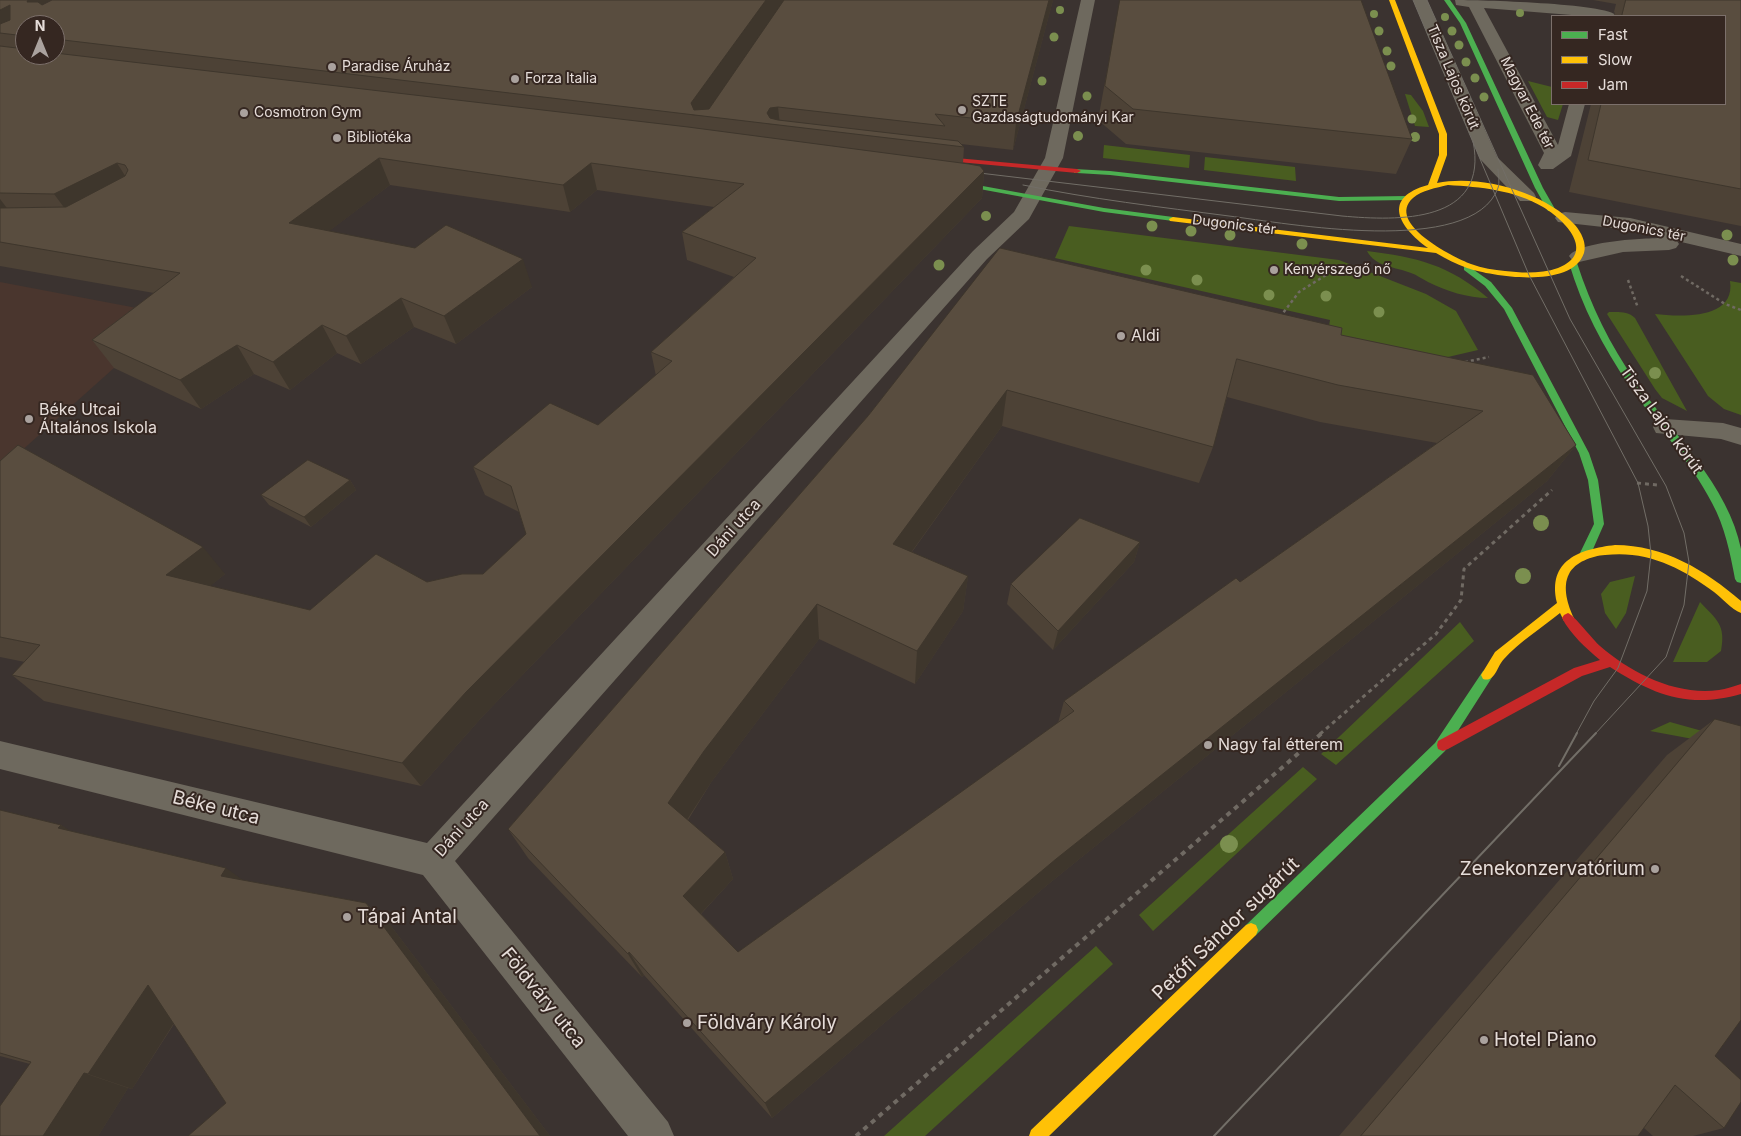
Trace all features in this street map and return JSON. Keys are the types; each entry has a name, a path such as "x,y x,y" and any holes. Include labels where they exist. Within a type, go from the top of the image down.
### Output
{"street":[{"path":"1048,170 1054,158 1088,0"},
{"name":"Tisza Lajos körút","path":"1392,0 1434,105 1443,134 1443,155 1432,186"},
{"name":"Tisza Lajos körút","path":"1420,0 1489,160 1527,197"},
{"path":"1461,2 1581,9 1606,15"},
{"name":"Tisza Lajos körút","path":"1461,2 1463,23 1538,188 1558,213 1578,233 1582,248 1576,260 1577,285 1588,311 1636,390 1712,489 1729,530 1741,579"},
{"name":"Magyar Ede tér","path":"1461,2 1553,153 1547,165 1565,152 1577,105"},
{"path":"913,156 1048,170 1110,173 1339,199 1407,198 1418,191 1432,186 1472,184 1498,188 1527,197 1558,213"},
{"name":"Dáni utca","path":"433,861 980,255 1022,215 1035,196 1048,170"},
{"name":"Dugonics tér","path":"938,180 1035,196 1104,210 1434,251"},
{"path":"1407,198 1402,210 1404,223 1416,238 1434,251 1462,264 1487,271 1529,276 1558,271 1576,260"},
{"name":"Dugonics tér","path":"1558,213 1630,224 1732,248"},
{"name":"Dugonics tér","path":"1576,260 1607,246 1642,243 1732,248"},
{"path":"1462,264 1488,284 1508,308 1584,453 1593,480 1599,524 1586,553"},
{"path":"1664,427 1723,431 1741,437"},
{"path":"1739,692 1708,695 1677,692 1645,681 1610,662 1573,626 1562,605 1559,588 1562,573 1572,561 1586,553 1606,549 1628,549 1679,563 1704,576 1741,608"},
{"name":"Petőfi Sándor sugárút","path":"1037,1136 1440,746 1499,656 1562,605"},
{"name":"Petőfi Sándor sugárút","path":"1440,746 1578,672 1610,662"},
{"name":"Béke utca","path":"0,756 433,861"},
{"name":"Földváry utca","path":"433,861 654,1136"}],"path":[{"path":"1278,321 1287,303 1319,277 1332,273"},
{"path":"1680,276 1725,304 1741,310"},
{"path":"1456,365 1494,356"},
{"path":"1593,480 1712,489"},
{"path":"856,1136 1436,634 1461,600 1464,569 1555,488"}],"shaded area":[{"name":"Béke Utcai Általános Iskola","path":"0,282 179,316 114,368 0,470"}],"green space":[{"path":"1528,81 1551,87 1551,105 1563,105 1558,120 1547,117"},
{"path":"1405,94 1411,95 1423,111 1429,127 1415,126"},
{"path":"1104,145 1190,155 1189,168 1103,158"},
{"path":"1205,157 1295,167 1296,181 1204,170"},
{"path":"1069,226 1339,260 1426,294 1456,311 1478,350 1392,370 1324,355 1330,320 1055,258"},
{"path":"1367,251 1402,256 1432,264 1460,278 1488,298 1465,295 1442,288 1413,274 1386,266 1375,260"},
{"path":"1730,281 1741,283 1741,415 1724,409 1708,396 1655,314 1691,315 1715,309 1724,303 1730,294"},
{"path":"1609,312 1626,313 1635,318 1687,411 1662,398 1607,314"},
{"path":"1635,576 1626,613 1616,629 1605,613 1601,594 1610,582"},
{"path":"1700,602 1719,624 1722,635 1721,651 1707,662 1673,662"},
{"path":"1460,622 1474,641 1336,765 1321,754"},
{"path":"1670,722 1713,734 1693,739 1650,731"},
{"path":"1303,767 1317,779 1153,931 1139,915"},
{"path":"1096,946 1113,964 925,1136 884,1136"}],"building":[{"path":"0,0 28,0 27,2 38,2 42,5 52,0 766,0 691,103 694,110 709,109 784,0 1049,0 1016,123 935,114 945,126 778,107 770,108 767,113 770,118 778,120 958,141 964,147 65,40 65,15 15,15 15,35 0,33 0,24 10,20 10,5 0,10"},
{"path":"1120,0 1361,0 1412,139 1133,109 1105,86"},
{"path":"1626,0 1741,0 1741,189 1588,160 1601,105 1726,105 1726,15 1622,15"},
{"path":"0,46 15,48 15,65 65,65 65,54 688,127 969,164 980,166 984,171 466,692 402,763 12,675 40,645 0,637 0,461 18,445 203,547 166,575 310,610 376,554 427,582 462,574 483,574 526,534 511,486 473,467 550,403 598,425 672,361 651,352 756,258 682,232 744,184 591,163 563,185 379,158 289,223 415,248 446,225 523,259 444,316 401,298 346,336 322,325 273,362 237,345 180,380 92,340 180,273 0,242 0,208 66,207 125,176 128,170 125,165 117,163 54,194 0,193"},
{"path":"1000,248 1342,328 1341,335 1533,375 1576,445 1056,859 765,1103 629,952 628,954 508,829 868,416","holes":["1237,359 1338,385 1483,411 1240,582 1236,578 1064,701 1074,711 738,952 683,896 725,852 668,803 704,751 817,604 917,651 968,576 893,544 1007,390 1213,447"]},
{"path":"308,460 350,480 304,517 261,495"},
{"path":"1080,518 1140,542 1058,631 1011,584"},
{"name":"Zenekonzervatórium","path":"1715,719 1741,726 1741,1020 1715,1056 1741,1080 1741,1102 1724,1128 1675,1085 1638,1136 1361,1136"},
{"path":"0,810 61,825 58,828 226,868 221,876 366,903 540,1136 188,1136 226,1103 148,985 88,1074 84,1073 43,1136 0,1136 0,1106 31,1062 0,1053"}],"tram line":[{"path":"1413,0 1473,143"},
{"path":"1427,0 1570,319 1666,486 1684,533 1689,562 1684,605 1666,657 1595,734"},
{"path":"971,172 1342,216 1388,218 1435,212 1454,203 1468,188 1475,168 1473,143"},
{"path":"1473,143 1494,193"},
{"path":"1494,193 1498,188 1498,169"},
{"path":"1023,185 1100,199 1291,224 1332,229 1375,231 1416,229 1453,223 1481,210 1494,193"},
{"path":"1494,193 1529,275 1638,483 1648,526 1651,554 1647,591 1618,668 1594,701 1576,734"},
{"path":"1559,766 1577,733"},
{"path":"1214,1136 1596,733"}],"traffic: fast":[{"path":"1447,0 1463,23 1539,188 1551,209"},
{"path":"1077,171 1110,173 1339,199 1407,198"},
{"path":"947,181 1104,210 1173,219"},
{"path":"1573,263 1593,318 1622,369 1693,463 1718,503 1736,550 1741,579"},
{"path":"1467,268 1488,284 1508,308 1584,453 1593,480 1599,524 1586,553"},
{"path":"1251,930 1440,747 1487,675"}],"traffic: slow":[{"path":"1392,0 1443,134 1443,155 1432,186"},
{"path":"1448,183 1474,184 1499,188 1536,200 1564,218 1575,230 1580,242 1580,253 1573,262 1562,269 1546,274 1525,275 1483,270 1448,256 1421,239 1410,229 1403,218 1402,207 1409,197 1418,191 1448,183"},
{"path":"1173,219 1434,251"},
{"path":"1568,618 1561,596 1560,581 1565,570 1574,561 1586,555 1615,549 1642,551 1683,566 1707,581 1741,608"},
{"path":"1487,675 1499,656 1562,605"},
{"path":"1037,1136 1251,930"}],"traffic: jam":[{"path":"926,157 1077,171"},
{"path":"1568,618 1580,634 1614,663 1634,676 1655,685 1698,696 1719,695 1741,689"},
{"path":"1443,745 1578,672 1610,662"}],"place":[{"name":"Paradise Áruház","path":"332,67"},
{"name":"Forza Italia","path":"515,79"},
{"name":"SZTE Gazdaságtudományi Kar","path":"962,110"},
{"name":"Cosmotron Gym","path":"244,113"},
{"name":"Bibliotéka","path":"337,138"},
{"name":"Kenyérszegő nő","path":"1274,270"},
{"name":"Aldi","path":"1121,336"},
{"name":"Béke Utcai Általános Iskola","path":"29,419"},
{"name":"Nagy fal étterem","path":"1208,745"},
{"name":"Zenekonzervatórium","path":"1655,869"},
{"name":"Tápai Antal","path":"347,917"},
{"name":"Földváry Károly","path":"687,1023"},
{"name":"Hotel Piano","path":"1484,1040"}]}
